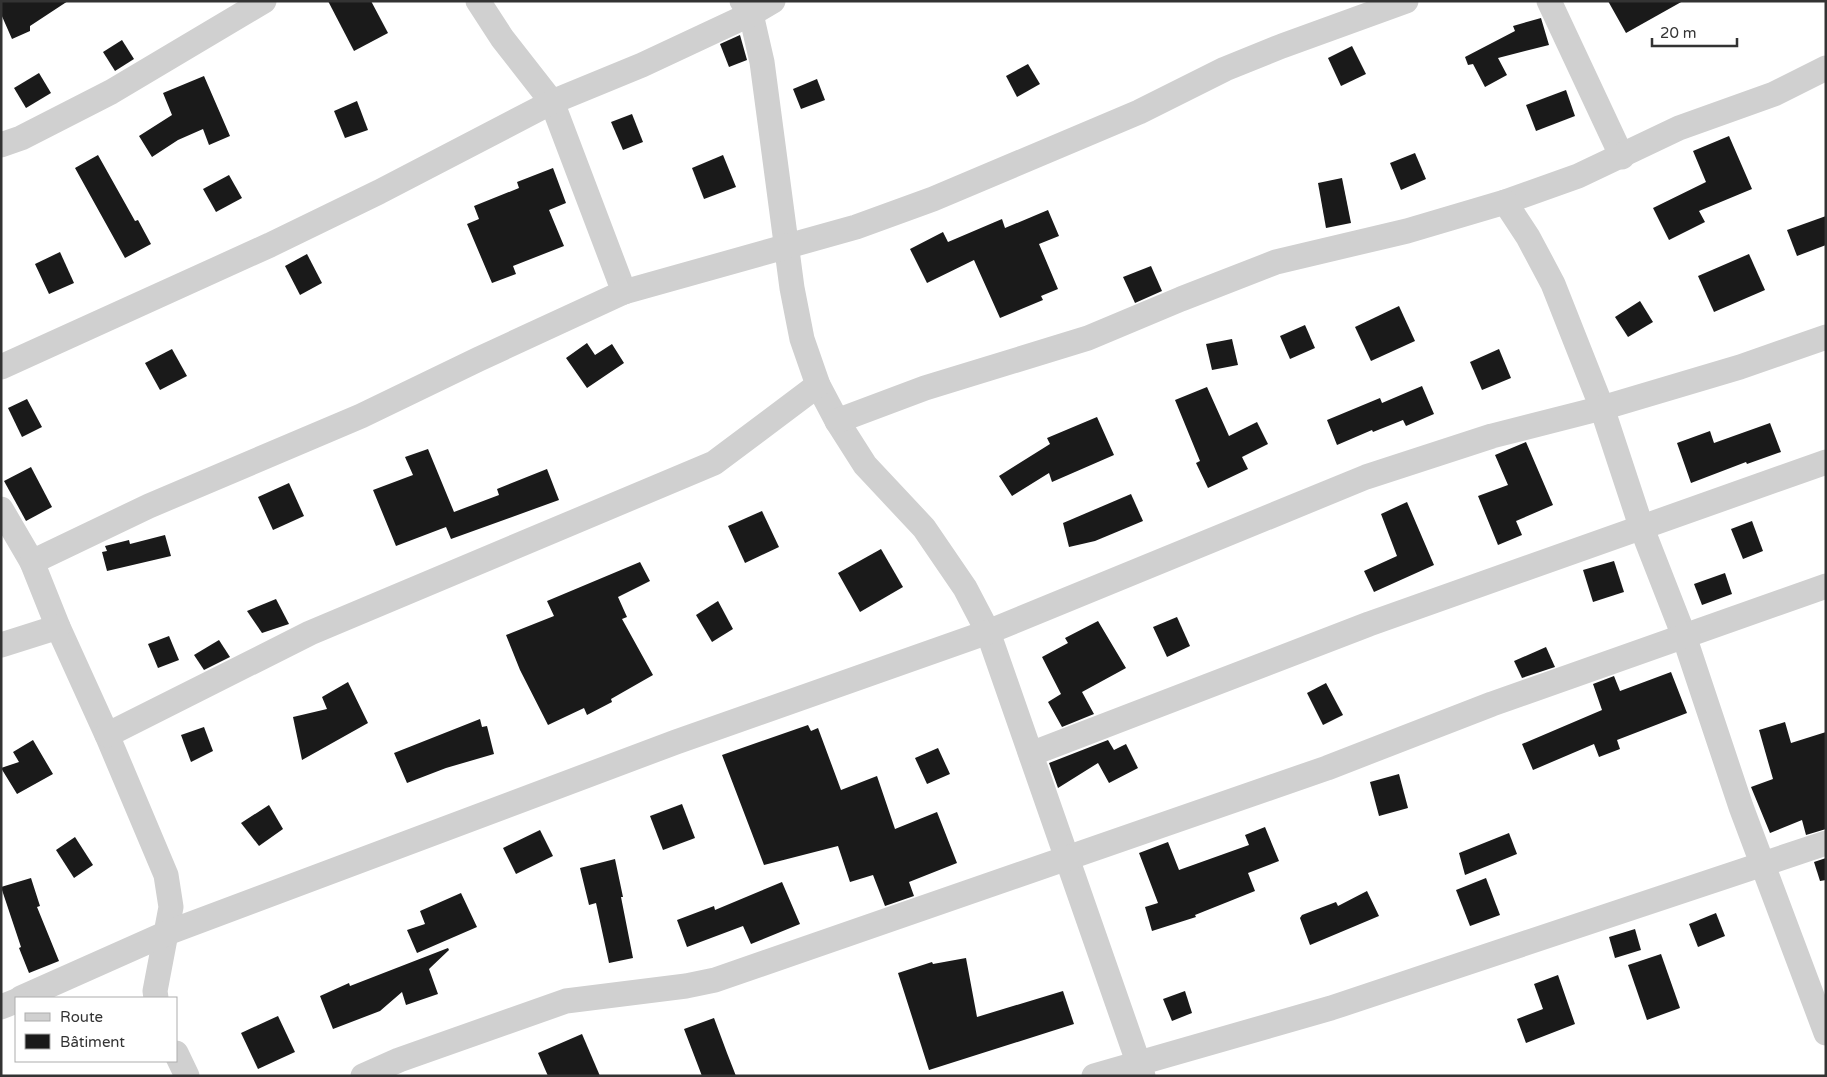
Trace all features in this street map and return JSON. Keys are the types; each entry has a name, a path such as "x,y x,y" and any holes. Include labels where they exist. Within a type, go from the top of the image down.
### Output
{"street":[{"path":"1,144 21,138 111,92 264,1"},
{"path":"478,1 502,38 552,102 624,292"},
{"path":"1,367 278,241 379,192 552,102 642,65 746,8 773,1"},
{"path":"32,562 149,506 361,416 624,292 856,226 933,199 1140,112 1258,56 1406,1"},
{"path":"1549,1 1603,121 1622,156"},
{"path":"746,8 762,62 787,246 802,339 818,385 837,421 865,465 924,528 965,588 988,632 1140,1069"},
{"path":"837,421 925,388 1088,338 1276,262 1408,231 1505,202 1578,176 1679,128 1774,94 1826,68"},
{"path":"1505,202 1528,237 1553,284 1602,408 1641,526 1684,636 1742,807 1826,1033"},
{"path":"24,997 167,933 676,742 988,632 1366,477 1492,436 1602,408 1740,367 1826,337"},
{"path":"107,735 310,633 714,463 818,385"},
{"path":"1031,754 1369,624 1826,462"},
{"path":"1,509 32,562 58,627 107,735 166,875 171,907 155,991 156,997"},
{"path":"362,1076 399,1060 566,1001 686,986 715,980 1327,768 1492,704 1826,586"},
{"path":"1,645 58,627"},
{"path":"1094,1076 1140,1069 1332,1008 1826,843"},
{"path":"1,1007 15,1001"},
{"path":"178,1057 187,1076"}],"building":[{"path":"1,1 68,1 30,26 30,31 12,39 1,14"},
{"path":"328,1 371,1 388,33 354,51"},
{"path":"1608,1 1683,1 1626,33"},
{"path":"1541,18 1549,45 1498,58 1507,75 1485,87 1473,64 1468,65 1465,57 1515,31 1513,26"},
{"path":"740,35 747,60 729,67 720,44"},
{"path":"122,40 134,59 115,71 103,52"},
{"path":"1352,46 1366,74 1341,86 1328,58"},
{"path":"1028,64 1040,84 1017,97 1006,76"},
{"path":"39,73 51,93 26,108 14,88"},
{"path":"204,76 230,136 209,145 203,129 178,140 152,157 139,136 172,115 163,93"},
{"path":"817,79 825,100 801,109 793,89"},
{"path":"1566,90 1575,116 1536,131 1526,105"},
{"path":"357,101 368,130 345,138 334,111"},
{"path":"632,114 643,142 623,150 611,122"},
{"path":"1729,136 1752,189 1699,211 1705,222 1669,240 1653,208 1706,182 1693,151"},
{"path":"1415,153 1426,179 1401,190 1390,163"},
{"path":"98,155 135,221 138,220 151,244 125,258 75,168"},
{"path":"723,155 736,187 704,199 692,168"},
{"path":"553,168 566,203 549,210 564,246 513,266 516,274 492,283 467,224 479,219 474,206 519,188 517,182"},
{"path":"229,175 242,198 216,212 203,189"},
{"path":"1342,178 1351,223 1326,228 1318,183"},
{"path":"1048,210 1059,236 1039,244 1058,289 1041,296 1043,300 1000,318 974,260 927,283 910,249 943,232 948,242 1002,219 1005,228"},
{"path":"1826,216 1826,245 1797,256 1787,230"},
{"path":"60,252 74,283 49,294 35,264"},
{"path":"307,254 322,283 300,295 285,266"},
{"path":"1749,254 1765,290 1714,312 1698,276"},
{"path":"1151,266 1162,291 1135,303 1123,277"},
{"path":"1640,301 1653,322 1628,337 1615,317"},
{"path":"1399,306 1415,341 1371,361 1355,327"},
{"path":"1305,325 1315,348 1290,359 1280,336"},
{"path":"1232,339 1238,365 1212,370 1206,344"},
{"path":"587,343 595,355 612,344 624,363 587,388 566,358"},
{"path":"172,349 187,376 160,390 145,363"},
{"path":"1499,349 1511,378 1482,390 1470,362"},
{"path":"1422,386 1434,414 1406,426 1403,420 1373,432 1372,430 1337,445 1327,420 1380,398 1382,403"},
{"path":"1207,387 1229,436 1257,422 1268,444 1242,457 1248,469 1208,488 1196,463 1200,461 1175,400"},
{"path":"27,399 42,427 22,437 8,408"},
{"path":"1097,417 1114,455 1052,482 1049,473 1012,496 999,476 1050,444 1047,438"},
{"path":"1770,423 1781,452 1747,464 1746,462 1691,483 1677,443 1710,431 1714,443"},
{"path":"1526,442 1553,505 1516,521 1522,535 1498,545 1478,496 1508,485 1495,455"},
{"path":"428,449 454,512 499,495 497,489 547,469 559,500 451,539 446,527 396,546 373,490 413,475 405,457"},
{"path":"31,467 52,507 26,521 4,481"},
{"path":"289,483 304,516 273,530 258,497"},
{"path":"1131,494 1143,521 1095,541 1069,547 1063,523"},
{"path":"1407,502 1434,565 1374,592 1364,571 1397,556 1381,514"},
{"path":"762,511 779,547 745,563 728,526"},
{"path":"1752,521 1763,551 1743,559 1731,529"},
{"path":"165,535 171,556 107,571 102,552 107,551 105,546 129,540 130,544"},
{"path":"881,549 903,587 860,612 838,573"},
{"path":"1614,561 1624,592 1593,602 1583,570"},
{"path":"640,562 650,581 618,597 627,617 622,619 653,675 611,699 612,702 587,715 584,708 548,725 520,670 506,635 554,616 547,601"},
{"path":"1725,573 1732,594 1702,605 1694,584"},
{"path":"276,599 289,624 262,633 247,611"},
{"path":"718,601 733,629 712,642 696,615"},
{"path":"1177,617 1190,646 1167,657 1153,627"},
{"path":"1098,621 1126,668 1082,692 1094,714 1062,727 1048,702 1061,694 1042,657 1068,643 1065,638"},
{"path":"169,636 179,660 158,668 148,644"},
{"path":"219,640 230,657 204,670 194,655"},
{"path":"1546,647 1555,667 1522,678 1514,661"},
{"path":"1671,672 1687,713 1617,740 1620,749 1599,757 1594,744 1533,770 1522,744 1602,710 1593,684 1614,676 1620,691"},
{"path":"348,682 368,723 302,760 293,717 327,709 322,697"},
{"path":"1326,683 1343,715 1323,725 1307,693"},
{"path":"480,719 482,727 487,726 494,754 446,768 407,783 394,753"},
{"path":"1785,722 1791,743 1826,732 1826,829 1806,835 1802,820 1770,833 1751,787 1773,779 1759,730"},
{"path":"808,725 811,731 818,728 841,790 877,776 895,829 937,812 957,863 909,882 914,896 885,906 873,875 850,882 838,846 764,865 722,755"},
{"path":"204,727 213,751 191,762 181,735"},
{"path":"33,740 53,774 17,794 1,768 19,762 13,752"},
{"path":"1108,740 1114,750 1126,744 1138,768 1109,783 1098,763 1058,788 1049,763"},
{"path":"938,748 950,774 927,784 915,758"},
{"path":"1399,774 1408,808 1379,816 1370,782"},
{"path":"682,804 695,838 663,850 650,816"},
{"path":"269,805 283,829 259,846 241,823"},
{"path":"1265,827 1279,861 1248,873 1255,891 1195,915 1196,917 1152,931 1145,907 1158,903 1139,853 1168,842 1179,870 1249,845 1245,835"},
{"path":"540,830 553,856 516,874 503,848"},
{"path":"1509,833 1517,854 1465,875 1459,853"},
{"path":"75,837 93,865 74,878 56,850"},
{"path":"1826,858 1826,880 1820,881 1814,862"},
{"path":"615,859 633,958 609,963 596,903 589,905 580,868"},
{"path":"31,878 40,906 37,907 59,961 29,973 19,948 21,947 1,887"},
{"path":"1486,878 1500,915 1470,926 1456,890"},
{"path":"782,882 800,924 751,944 743,926 687,947 677,920 714,906 715,910"},
{"path":"1367,891 1379,916 1310,945 1300,918 1302,915 1336,902 1338,906"},
{"path":"461,893 477,927 417,953 407,930 425,924 420,911"},
{"path":"1716,913 1725,936 1698,947 1689,924"},
{"path":"1635,929 1641,950 1615,958 1609,937"},
{"path":"448,948 449,950 429,969 438,994 406,1005 402,992 380,1011 333,1029 320,996 349,983 350,986"},
{"path":"1661,954 1680,1008 1647,1020 1628,965"},
{"path":"966,958 977,1017 1063,991 1074,1024 929,1070 898,973 932,962 933,964"},
{"path":"1558,975 1575,1024 1526,1043 1517,1019 1543,1009 1534,984"},
{"path":"1185,991 1192,1013 1172,1021 1163,999"},
{"path":"278,1016 295,1052 258,1069 241,1033"},
{"path":"714,1018 736,1076 702,1076 684,1029"},
{"path":"582,1034 600,1076 548,1076 538,1053"}]}
